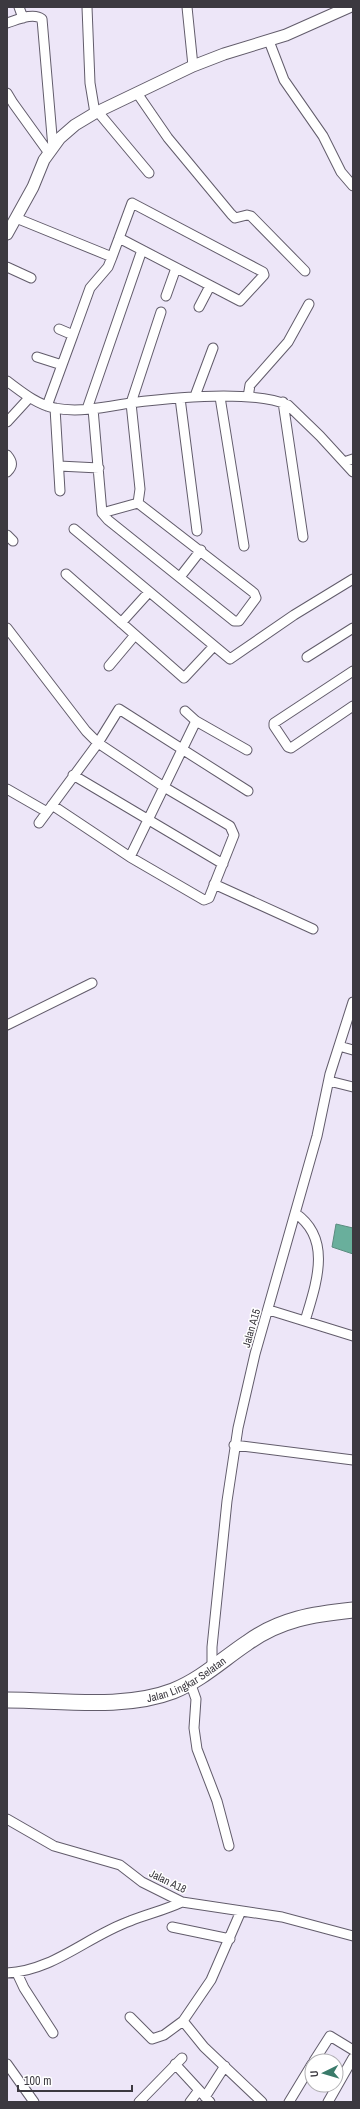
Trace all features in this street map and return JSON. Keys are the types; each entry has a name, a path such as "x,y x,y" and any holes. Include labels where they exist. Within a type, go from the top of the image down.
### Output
{"highway":[{"name":"Jalan Lingkar Selatan","path":"7,1700 101,1702 132,1700 172,1691 212,1669 248,1642 281,1624 297,1618 353,1610"}],"street":[{"path":"19,7 23,18"},
{"path":"87,7 90,83 96,113 149,173"},
{"path":"187,7 193,66"},
{"path":"7,234 33,187 44,160 60,138 75,125 96,113 193,66 224,54 269,41 349,7"},
{"path":"7,23 23,18 39,17 42,19 44,25 51,150"},
{"path":"269,41 284,80 323,136 342,172 353,186"},
{"path":"7,92 13,104 51,150"},
{"path":"138,93 168,138 231,214 237,218 247,215 251,216 305,271"},
{"path":"60,491 59,466 51,407 62,366 90,288 108,267 132,203 263,272 264,275 240,302 120,238"},
{"path":"16,218 48,233 112,257"},
{"path":"138,503 201,550 256,596 255,601 239,622 234,621 108,520 102,513 99,468 90,409 142,250"},
{"path":"7,267 31,278"},
{"path":"166,296 176,268"},
{"path":"199,307 210,286"},
{"path":"248,397 250,385 288,342 309,304"},
{"path":"138,503 140,489 131,403 161,312"},
{"path":"59,329 74,335"},
{"path":"195,396 213,348"},
{"path":"37,357 62,366"},
{"path":"7,381 29,398 51,407 90,409 195,396 248,397 282,402 288,405 320,436 353,472"},
{"path":"220,397 244,546"},
{"path":"7,422 29,398"},
{"path":"180,398 197,531"},
{"path":"282,402 303,537"},
{"path":"7,455 12,462 11,468 7,472"},
{"path":"344,462 353,459"},
{"path":"59,466 99,468"},
{"path":"102,513 138,503"},
{"path":"74,529 230,659 294,615 353,579"},
{"path":"180,577 201,550"},
{"path":"66,574 184,678 214,646"},
{"path":"121,623 149,592"},
{"path":"7,628 86,730 98,743 164,787 233,829 234,835 209,898 204,900 49,808 7,789"},
{"path":"307,657 353,628"},
{"path":"109,666 135,635"},
{"path":"353,671 274,724 274,726 288,747 291,748 353,706"},
{"path":"39,823 98,743 117,711 121,709 182,750 248,791"},
{"path":"186,711 196,721 247,750"},
{"path":"130,856 196,721"},
{"path":"73,775 223,864"},
{"path":"214,884 313,929"},
{"path":"7,1025 92,983"},
{"name":"Jalan A15","path":"212,1669 212,1647 234,1445 255,1354 269,1310 316,1136 329,1081 339,1046 349,1022 353,1002"},
{"path":"339,1046 353,1050"},
{"path":"329,1081 353,1087"},
{"path":"295,1212 303,1218 311,1229 316,1239 318,1250 317,1279 305,1321"},
{"path":"269,1310 353,1336"},
{"path":"234,1445 353,1460"},
{"path":"190,1682 196,1699 194,1728 197,1749 216,1801 229,1846"},
{"name":"Jalan A18","path":"7,1819 54,1846 120,1865 142,1882 182,1902 282,1918 353,1936"},
{"path":"7,1973 17,1973 41,1966 130,1921 166,1910 182,1902"},
{"path":"130,2017 152,2039 164,2036 183,2021 210,1983 241,1911"},
{"path":"172,1928 230,1939"},
{"path":"17,1973 24,1988 53,2033"},
{"path":"183,2021 189,2031 262,2102"},
{"path":"319,2053 330,2036 353,2050"},
{"path":"328,2102 353,2058"},
{"path":"139,2102 178,2061 205,2096"},
{"path":"7,2064 34,2102"},
{"path":"190,2102 205,2096 225,2066"},
{"path":"289,2102 304,2077"}],"shaded area":[{"path":"336,1224 353,1228 353,1254 332,1247"}]}
